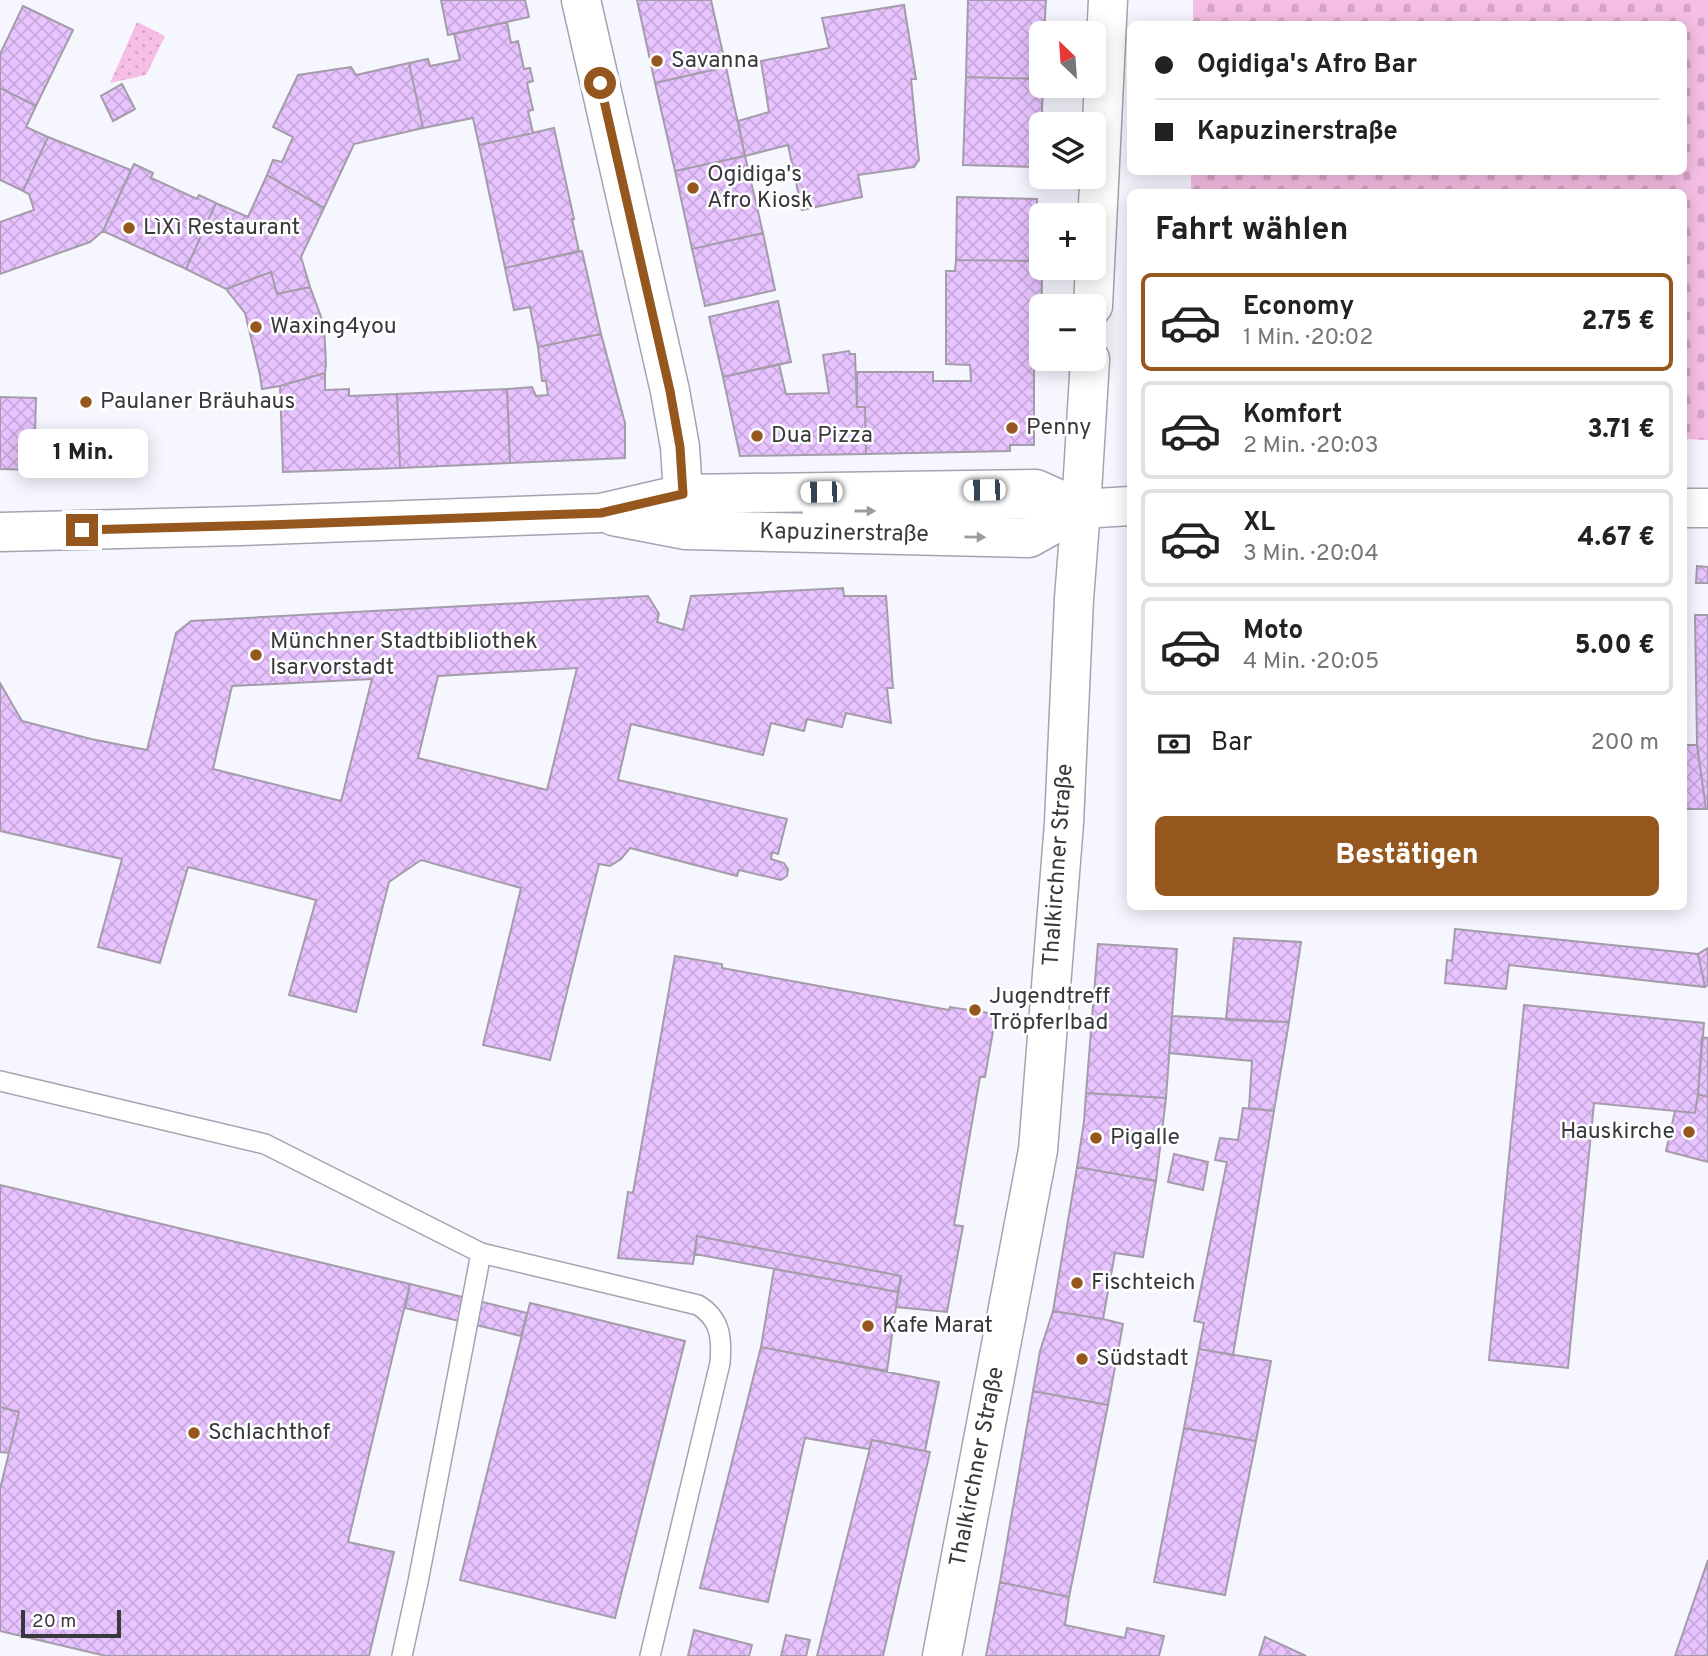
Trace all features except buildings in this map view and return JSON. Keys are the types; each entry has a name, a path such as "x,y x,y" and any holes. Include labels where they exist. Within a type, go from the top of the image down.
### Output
{"street":[{"path":"581,0 670,391 680,447 698,503"},
{"path":"1094,294 1108,0"},
{"name":"Thalkirchner Straße","path":"942,1656 1038,1150 1064,823 1074,599 1089,371"},
{"name":"Kapuzinerstraße","path":"0,532 601,513 698,503 1036,489 1082,509"},
{"name":"Kapuzinerstraße","path":"601,513 686,530 1029,538 1082,509 1127,506"},
{"path":"1687,508 1708,508"}],"lane":[{"path":"796,511 1082,509"},
{"path":"0,1081 265,1144 481,1253 698,1305 707,1310 719,1330 720,1363 650,1656"},
{"path":"402,1656 481,1253"}],"green space":[{"path":"1193,0 1708,0 1708,440 1687,439 1687,189 1191,189 1191,175 1687,175 1687,21 1193,21"},
{"path":"137,22 165,36 146,75 110,83"}],"place":[{"name":"Savanna","path":"657,61"},
{"name":"Ogidiga's Afro Kiosk","path":"693,188"},
{"name":"LìXì Restaurant","path":"129,228"},
{"name":"Waxing4you","path":"256,327"},
{"name":"Paulaner Bräuhaus","path":"86,402"},
{"name":"Penny","path":"1012,428"},
{"name":"Dua Pizza","path":"757,436"},
{"name":"Münchner Stadtbibliothek Isarvorstadt","path":"256,655"},
{"name":"Jugendtreff Tröpferlbad","path":"975,1010"},
{"name":"Hauskirche","path":"1689,1132"},
{"name":"Pigalle","path":"1096,1138"},
{"name":"Fischteich","path":"1077,1283"},
{"name":"Kafe Marat","path":"868,1326"},
{"name":"Südstadt","path":"1082,1359"},
{"name":"Schlachthof","path":"194,1433"}],"route":[{"path":"82,530 601,513 683,494 680,447 670,391 600,83"}]}
